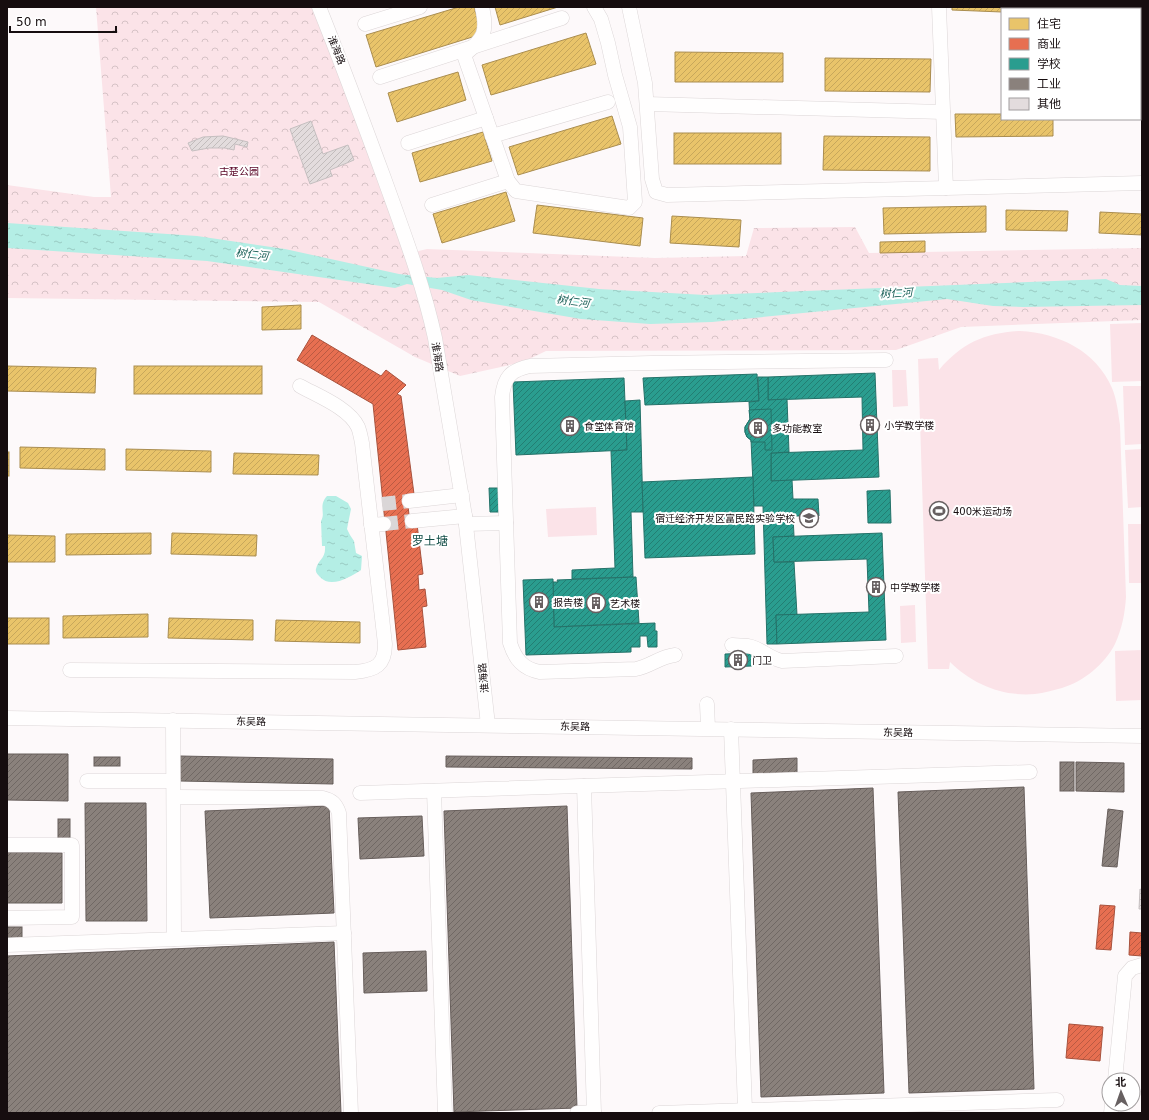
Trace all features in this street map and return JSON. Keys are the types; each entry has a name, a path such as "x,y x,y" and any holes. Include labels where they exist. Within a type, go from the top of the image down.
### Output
{"street":[{"name":"淮海路","path":"319,7 341,60 412,256 429,309 462,495 488,725"},
{"path":"365,24 420,7"},
{"path":"482,7 485,21 484,35 474,47 464,55 508,181 516,191 628,208 635,202 630,127 601,19 594,7"},
{"path":"629,7 645,83 652,179 656,192 667,195 1142,183"},
{"path":"939,7 946,188"},
{"path":"380,77 562,18"},
{"path":"492,136 608,102"},
{"path":"647,104 943,112"},
{"path":"408,143 486,118"},
{"path":"432,205 508,181"},
{"path":"675,655 661,658 643,668 636,669 540,672 534,671 523,665 514,655 510,643 506,523 502,397 505,381 514,371 530,366 886,360"},
{"path":"70,670 356,672 368,671 378,665 385,656 385,644 378,524 376,505 359,428 352,418 339,408 300,386"},
{"path":"409,501 462,495"},
{"path":"412,521 465,520 506,523"},
{"path":"732,645 748,646 773,659 782,661 896,656"},
{"path":"707,704 708,728"},
{"name":"东吴路","path":"7,718 1142,736"},
{"path":"174,720 174,939"},
{"path":"731,729 745,1110"},
{"path":"360,793 1030,772"},
{"path":"87,781 173,781"},
{"path":"577,1113 594,1113 584,786"},
{"path":"434,791 445,1113"},
{"path":"174,797 323,798 331,800 336,806 339,813 351,1113"},
{"path":"7,845 72,845 72,917 7,918"},
{"path":"7,945 344,933"},
{"path":"1116,1072 1125,976 1132,968 1142,965"},
{"path":"659,1113 745,1110 860,1110 1057,1100"}],"green space":[{"name":"古楚公园","path":"96,7 313,7 406,254 427,249 655,258 746,256 754,228 855,227 869,253 1142,248 1142,320 961,327 896,350 546,351 523,362 460,376 415,357 319,302 7,298 7,185 94,197 111,197"},
{"path":"1142,323 1142,381 1112,382 1110,324"},
{"name":"400米运动场","path":"1020,331 1062,340 1075,346 1086,354 1105,375 1112,388 1120,425 1126,597 1120,633 1105,659 1086,677 1062,688 1035,694 1000,691 978,683 950,662 949,669 928,669 918,359 938,358 939,370 956,353 975,341 996,334"},
{"path":"892,370 906,370 908,406 893,407"},
{"path":"1123,386 1142,386 1142,444 1125,445"},
{"path":"1142,449 1142,507 1128,508 1125,450"},
{"path":"596,507 597,535 548,537 546,509"},
{"path":"1128,524 1142,524 1142,583 1129,583"},
{"path":"915,605 916,642 901,643 900,606"},
{"path":"1142,650 1142,700 1116,701 1115,651"}],"water":[{"name":"树仁河","path":"7,223 197,236 285,249 399,274 437,278 468,275 599,289 705,295 1106,279 1120,285 1142,286 1142,305 1023,307 993,306 947,299 712,322 650,324 581,319 471,300 442,290 407,284 395,288 207,261 7,248"},
{"path":"327,496 336,496 348,503 351,509 347,529 354,541 356,553 362,556 361,570 352,576 335,582 324,580 316,572 318,563 325,550 325,546 322,546 321,521 323,515 322,506"}],"building: 住宅":[{"path":"459,7 474,7 482,34 376,67 366,35"},
{"path":"495,7 558,7 500,25"},
{"path":"952,7 1046,7 1001,8 1001,12 952,10"},
{"path":"586,33 596,64 491,95 482,65"},
{"path":"675,52 783,53 783,82 675,82"},
{"path":"825,58 931,59 930,92 825,91"},
{"path":"458,72 466,100 397,122 388,93"},
{"path":"1141,91 1142,91 1141,117"},
{"path":"955,114 1001,114 1001,120 1053,120 1053,136 956,137"},
{"path":"612,116 621,144 518,175 509,147"},
{"path":"483,132 492,161 420,182 412,153"},
{"path":"674,133 781,133 781,164 674,164"},
{"path":"824,136 930,137 930,171 823,170"},
{"path":"506,192 515,221 442,243 433,214"},
{"path":"537,205 643,218 640,246 533,233"},
{"path":"986,206 986,232 884,234 883,208"},
{"path":"1006,210 1068,211 1067,231 1006,230"},
{"path":"1100,212 1142,214 1142,235 1099,233"},
{"path":"672,216 741,220 739,247 670,243"},
{"path":"925,241 925,252 880,253 880,242"},
{"path":"301,305 301,329 262,330 262,307"},
{"path":"7,366 96,368 95,393 7,391"},
{"path":"134,366 262,366 262,394 134,394"},
{"path":"20,447 105,449 105,470 20,468"},
{"path":"126,449 211,451 211,472 126,470"},
{"path":"7,452 9,452 9,476 7,476"},
{"path":"234,453 319,455 318,475 233,474"},
{"path":"151,533 151,554 66,555 66,534"},
{"path":"172,533 257,535 256,556 171,554"},
{"path":"7,535 55,536 55,562 7,562"},
{"path":"148,614 148,637 63,638 63,616"},
{"path":"7,618 49,618 49,644 7,644"},
{"path":"169,618 253,620 253,640 168,638"},
{"path":"276,620 360,622 360,643 275,641"}],"building: 商业":[{"path":"312,335 381,376 386,370 406,385 397,394 401,396 414,494 407,495 410,525 417,524 423,574 418,575 419,590 425,589 427,606 422,607 426,647 398,650 373,404 297,360"},
{"path":"1100,905 1115,906 1111,950 1096,949"},
{"path":"1130,932 1142,933 1142,956 1129,955"},
{"path":"1069,1024 1103,1027 1100,1061 1066,1058"}],"building: 学校":[{"name":"小学教学楼","path":"875,373 879,477 771,481 771,453 863,450 862,397 768,400 768,377"},
{"path":"757,374 759,401 645,405 643,378"},
{"path":"758,377 768,377 768,400 787,399 789,452 771,453 771,481 792,480 793,499 818,499 819,516 793,516 794,536 773,537 774,562 794,562 797,615 776,615 777,644 767,644 763,506 754,506 751,440 747,437 745,432 745,427 750,419 749,402 759,401"},
{"name":"食堂体育馆","path":"624,378 627,450 516,455 513,382"},
{"path":"640,400 643,512 631,512 633,577 572,579 572,570 615,568 611,451 627,450 625,401"},
{"name":"多功能教室","path":"771,409 772,450 765,450 765,442 751,442 745,432 745,427 750,419 749,410"},
{"path":"753,477 755,554 645,558 642,482"},
{"path":"489,488 500,488 502,512 490,512"},
{"path":"890,490 891,523 868,523 867,491"},
{"name":"中学教学楼","path":"882,533 886,640 777,644 776,615 869,612 867,559 774,562 773,537"},
{"name":"艺术楼","path":"636,577 639,623 554,627 553,582 558,582 557,580"},
{"name":"报告楼","path":"553,579 554,627 655,623 655,631 657,631 657,647 648,647 647,636 640,636 640,647 631,647 631,652 526,655 523,580"},
{"name":"门卫","path":"751,653 752,666 725,667 725,654"}],"building: 工业":[{"path":"7,754 68,754 68,801 7,800"},
{"path":"180,756 333,759 333,784 180,781"},
{"path":"446,756 692,758 692,769 446,767"},
{"path":"94,757 120,757 120,766 94,766"},
{"path":"797,758 797,773 753,775 753,760"},
{"path":"1060,762 1074,762 1074,791 1060,791"},
{"path":"1076,762 1124,763 1124,792 1076,791"},
{"path":"1024,787 1034,1089 909,1093 898,792"},
{"path":"873,788 884,1093 761,1097 751,793"},
{"path":"85,803 146,803 147,921 86,921"},
{"path":"329,806 334,913 210,918 205,811"},
{"path":"567,806 577,1108 454,1112 444,811"},
{"path":"1108,809 1123,811 1117,867 1102,866"},
{"path":"422,816 424,856 360,859 358,818"},
{"path":"58,819 70,819 70,840 58,840"},
{"path":"7,852 62,853 62,903 7,903"},
{"path":"7,927 22,927 22,938 7,938"},
{"path":"334,942 341,1113 7,1113 7,956"},
{"path":"426,951 427,991 364,993 363,953"}],"building: 其他":[{"path":"311,121 323,154 348,145 354,160 330,170 332,176 310,184 290,129"},
{"path":"223,136 248,142 247,147 235,144 234,150 225,148 209,148 192,151 188,143 203,137"},
{"path":"1140,889 1142,890 1142,909 1139,909"}],"tunnel":[{"path":"382,504 409,501"},
{"path":"384,524 412,521"}],"place":[{"name":"小学教学楼","path":"870,425"},
{"name":"食堂体育馆","path":"570,426"},
{"name":"多功能教室","path":"758,428"},
{"name":"400米运动场","path":"939,511"},
{"name":"宿迁经济开发区富民路实验学校","path":"809,518"},
{"name":"中学教学楼","path":"876,587"},
{"name":"报告楼","path":"539,602"},
{"name":"艺术楼","path":"596,603"},
{"name":"门卫","path":"738,660"}],"district":[{"name":"罗土塘","path":"430,541"}]}
